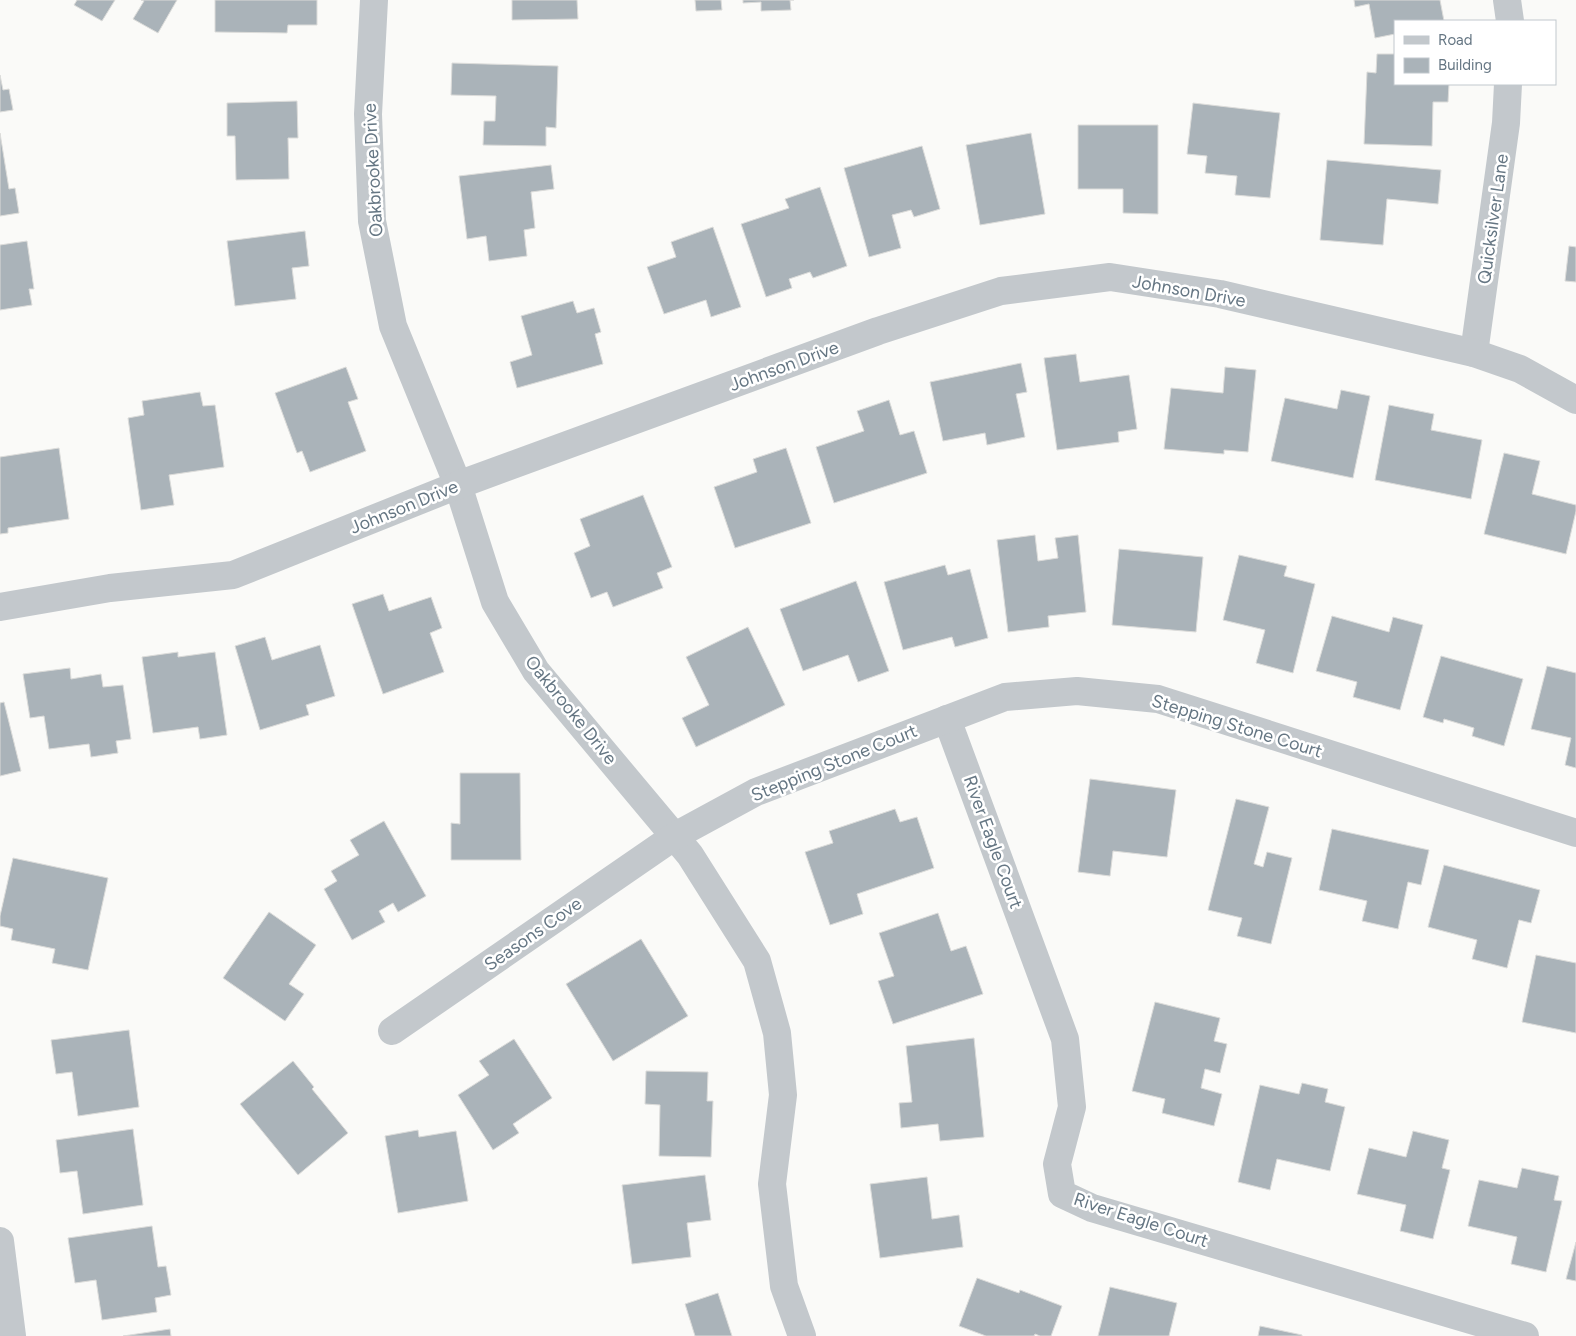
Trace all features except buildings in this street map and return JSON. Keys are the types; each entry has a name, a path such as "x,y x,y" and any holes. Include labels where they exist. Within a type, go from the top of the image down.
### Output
{"street":[{"name":"Oakbrooke Drive","path":"374,0 368,114 372,221 393,326 458,485 495,602 536,671 690,855 758,961 777,1033 783,1094 772,1184 784,1286 802,1336"},
{"path":"1508,0 1510,20"},
{"name":"Quicksilver Lane","path":"1474,353 1506,123 1508,85"},
{"name":"Johnson Drive","path":"0,607 110,588 233,575 458,485 878,331 1001,291 1110,277 1220,294 1474,353 1520,369 1576,400"},
{"name":"Stepping Stone Court","path":"675,836 756,792 1005,697 1077,691 1158,699 1576,833"},
{"name":"River Eagle Court","path":"947,719 1065,1039 1072,1107 1058,1164 1062,1194 1092,1208 1525,1336"},
{"name":"Seasons Cove","path":"392,1031 675,836"},
{"path":"0,1241 12,1336"}]}
